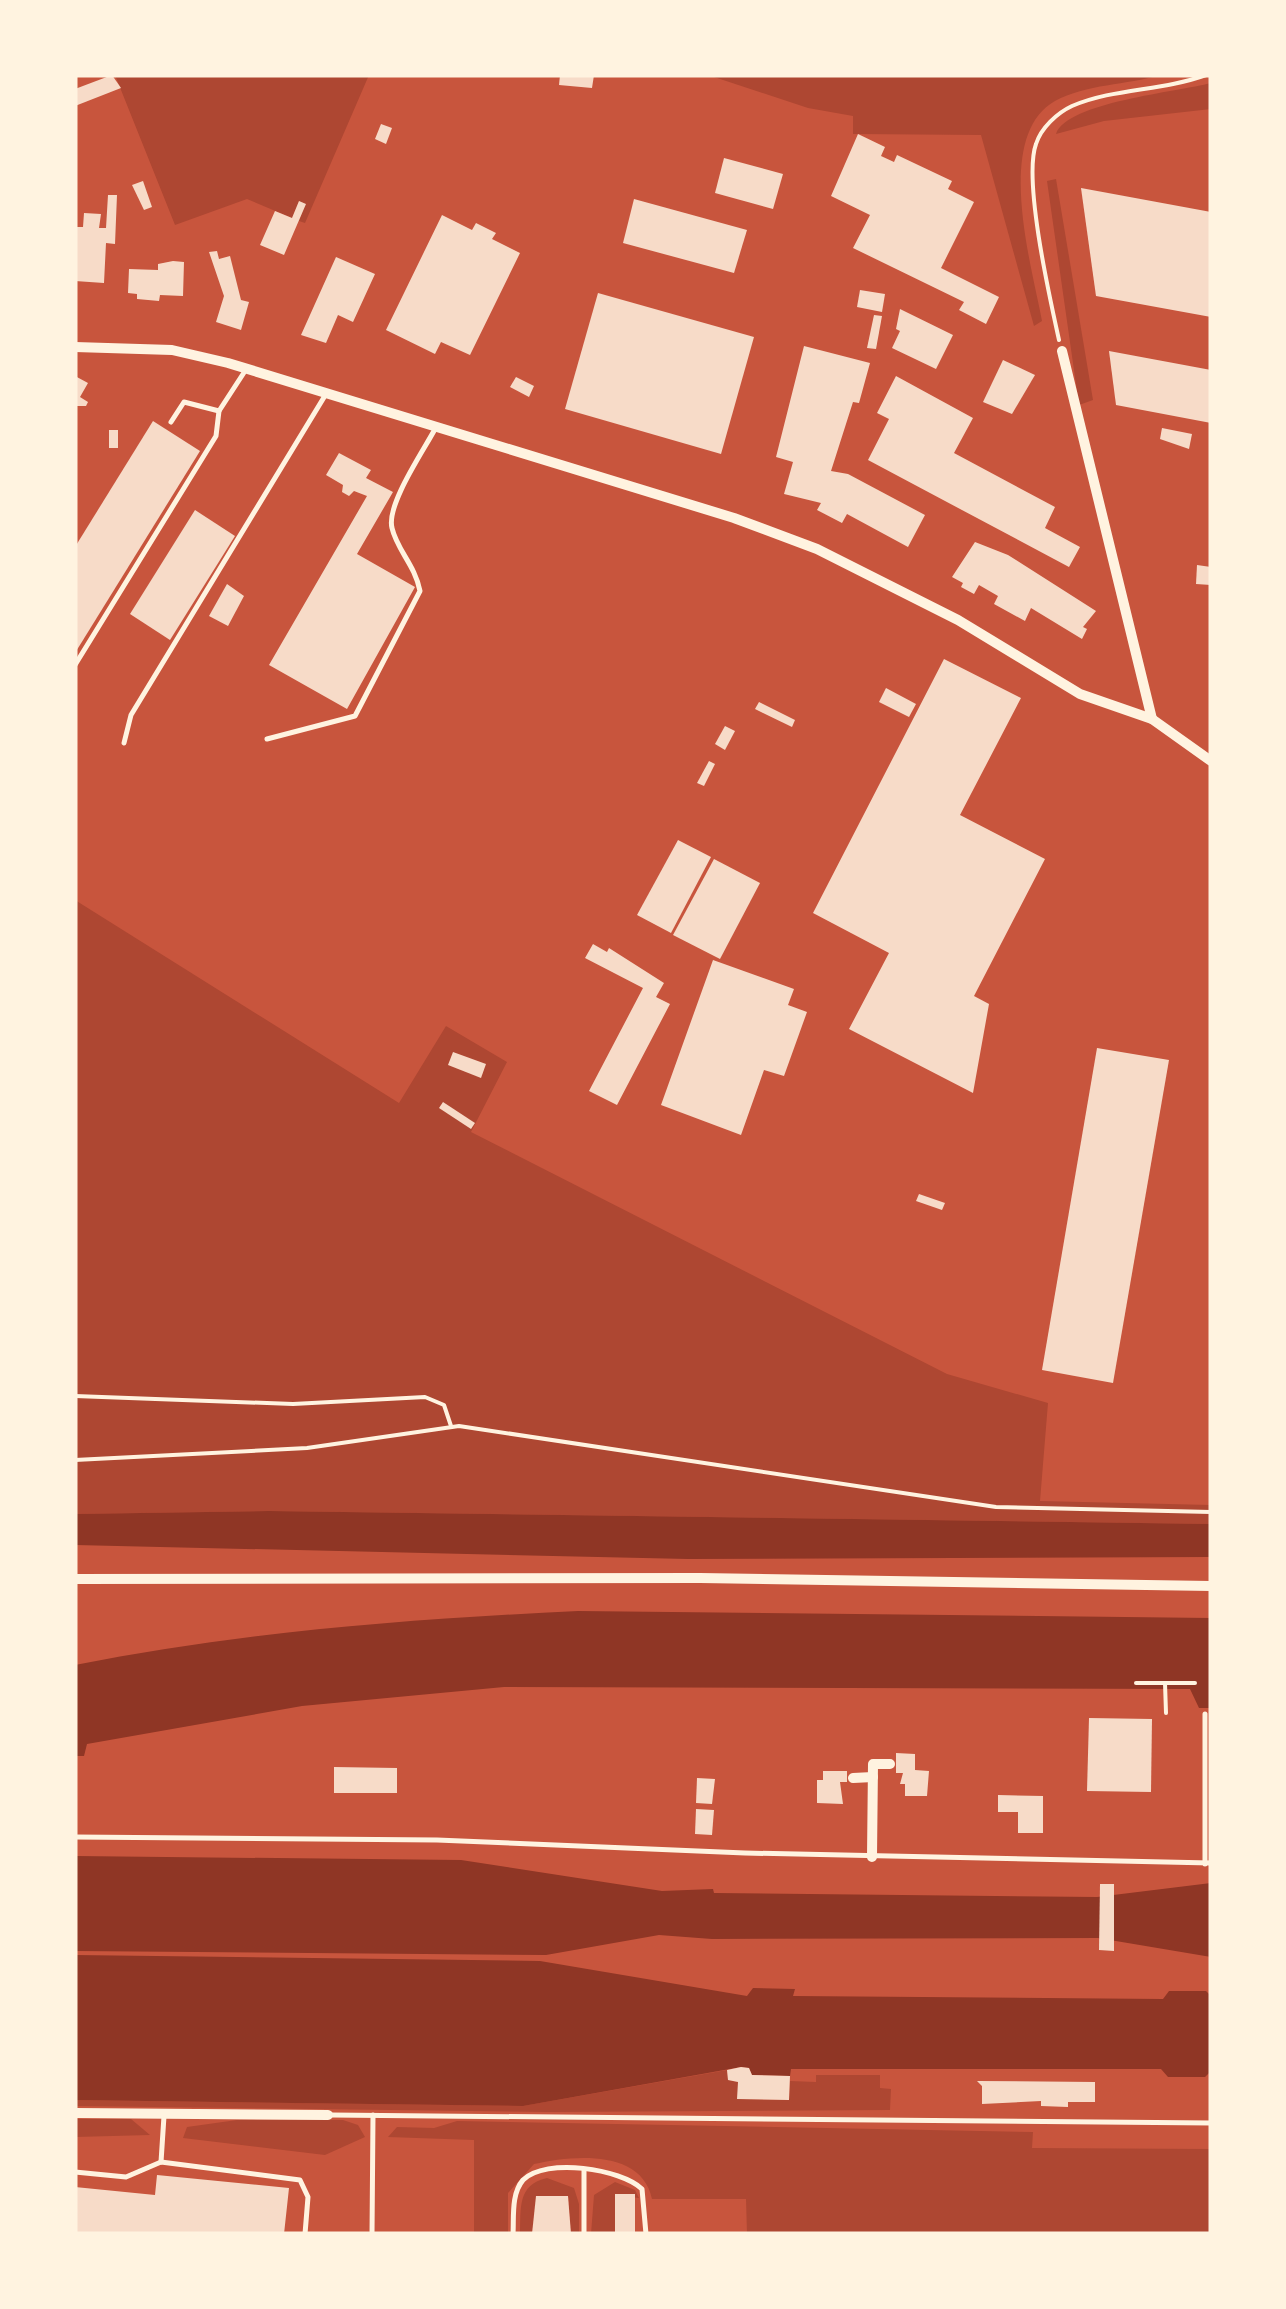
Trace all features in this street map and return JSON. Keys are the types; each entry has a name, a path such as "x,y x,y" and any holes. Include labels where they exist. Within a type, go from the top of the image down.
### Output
{"street":[{"path":"75,347 172,350 247,369 734,518 817,549 958,620 1080,694 1152,719 1211,761"},
{"path":"1062,351 1152,719"},
{"path":"75,1579 644,1578 1211,1586"},
{"path":"872,1857 873,1764 890,1764"},
{"path":"853,1778 873,1777"},
{"path":"75,2112 328,2115"}],"lane":[{"path":"75,665 216,436 219,411 247,369"},
{"path":"124,744 131,716 326,394"},
{"path":"171,422 184,402 219,411"},
{"path":"267,740 354,716 420,592 416,569 391,527 394,505 435,428"},
{"path":"75,1837 438,1840 872,1857 1208,1864 1205,1714"},
{"path":"161,2162 164,2113"},
{"path":"328,2115 1211,2122"},
{"path":"372,2234 373,2115"},
{"path":"75,2172 126,2178 161,2162 300,2180 308,2197 305,2234"},
{"path":"584,2170 584,2234"},
{"path":"513,2234 515,2194 523,2181 537,2171 584,2170 629,2177 642,2190 646,2234"}],"path":[{"path":"1062,351 1033,180 1032,164 1041,132 1068,108 1094,98 1206,75"},
{"path":"1197,78 1211,81"},
{"path":"75,1396 293,1404 425,1397 444,1405 451,1426"},
{"path":"75,1460 308,1448 451,1426 996,1507 1211,1512"},
{"path":"1136,1682 1195,1683"},
{"path":"1165,1683 1166,1712"}],"shaded area":[{"path":"115,75 369,75 305,223 299,221 305,204 299,201 292,218 247,199 175,225"},
{"path":"708,75 1160,75 1067,95 1036,118 1025,142 1021,171 1025,236 1042,321 1034,326 981,135 853,134 853,116 808,108"},
{"path":"1211,83 1211,109 1104,121 1056,134 1064,123 1101,106"},
{"path":"1056,179 1093,400 1079,405 1047,181"},
{"path":"75,900 399,1103 446,1026 507,1062 471,1132 947,1374 1048,1403 1040,1501 1211,1505 1211,1524 269,1511 75,1514"},
{"path":"269,1511 1211,1524 1211,1557 688,1559 75,1545 75,1514"},
{"path":"578,1611 1211,1618 1211,1708 1199,1708 1190,1689 504,1687 302,1706 87,1744 84,1756 75,1756 75,1665 199,1644 325,1629"},
{"path":"75,1856 461,1860 662,1891 713,1889 714,1893 1097,1897 1211,1883 1211,1957 1098,1938 712,1939 659,1935 546,1955 75,1951"},
{"path":"75,1955 540,1961 747,1996 753,1988 795,1989 793,1996 1163,1999 1169,1991 1206,1991 1211,1996 1211,2071 1205,2077 1168,2077 1161,2069 791,2069 790,2076 752,2075 749,2068 741,2067 523,2106 75,2100"},
{"path":"727,2070 728,2080 738,2082 738,2099 789,2100 790,2081 816,2082 816,2075 880,2075 880,2088 891,2089 890,2110 549,2112 75,2106 75,2100 523,2106"},
{"path":"75,2119 131,2119 150,2135 75,2137"},
{"path":"237,2120 343,2120 358,2125 365,2137 325,2155 183,2138 187,2127"},
{"path":"457,2121 1033,2132 1032,2148 1211,2149 1211,2234 747,2234 746,2199 652,2199 646,2183 635,2171 604,2159 586,2158 534,2164 508,2193 508,2234 474,2234 474,2140 388,2137 397,2127 434,2128"},
{"path":"547,2178 574,2188 579,2204 579,2234 571,2234 568,2196 537,2196 532,2234 520,2234 526,2192 537,2181"},
{"path":"615,2182 635,2190 639,2198 615,2195 615,2234 591,2234 594,2195"}],"building":[{"path":"112,75 121,88 75,106 75,89"},
{"path":"560,75 594,75 592,88 559,85"},
{"path":"381,124 392,128 386,144 375,139"},
{"path":"858,134 885,147 881,156 894,162 897,155 952,181 948,189 974,202 941,268 999,297 986,324 959,310 964,302 853,248 870,215 831,196"},
{"path":"724,158 783,174 773,209 715,193"},
{"path":"143,181 152,207 144,210 132,185"},
{"path":"1081,188 1211,212 1211,317 1096,296"},
{"path":"108,195 117,195 115,244 106,243 104,283 75,281 75,227 83,227 84,213 101,214 99,228 106,228"},
{"path":"634,199 747,230 734,273 623,243"},
{"path":"299,201 306,204 284,255 260,245 275,211 292,218"},
{"path":"442,215 472,230 476,223 496,233 492,239 520,253 470,355 441,342 435,354 386,330"},
{"path":"217,251 219,259 230,256 241,300 249,302 241,330 216,322 224,296 209,252"},
{"path":"336,257 375,274 353,322 338,315 326,343 301,335"},
{"path":"184,262 183,296 160,295 159,301 137,299 137,294 128,293 129,269 158,270 158,264"},
{"path":"860,290 885,294 882,312 857,307"},
{"path":"598,293 754,337 721,454 565,409"},
{"path":"900,309 953,335 936,369 892,348 900,331 896,329"},
{"path":"874,315 882,316 876,349 867,348"},
{"path":"804,346 870,363 859,403 853,402 831,471 848,474 925,515 908,547 847,514 842,523 817,510 821,503 784,494 793,462 776,457"},
{"path":"1109,351 1211,370 1211,423 1116,405"},
{"path":"1003,360 1035,375 1012,414 983,402"},
{"path":"75,376 88,383 80,397 88,402 86,406 75,406"},
{"path":"896,376 973,418 954,453 1055,507 1045,528 1080,547 1069,567 868,460 889,419 877,413"},
{"path":"516,377 534,386 529,397 510,387"},
{"path":"153,421 200,451 75,653 75,547"},
{"path":"1162,428 1192,434 1189,449 1160,439"},
{"path":"109,430 118,430 118,448 109,448"},
{"path":"339,453 371,470 366,478 393,492 357,554 415,587 347,709 269,665 367,496 354,491 349,496 342,492 343,485 326,475"},
{"path":"195,510 235,536 170,640 130,614"},
{"path":"975,542 1008,555 1096,611 1083,627 1087,629 1082,639 1031,608 1025,621 994,604 998,596 979,585 974,594 961,587 963,583 952,577"},
{"path":"1197,565 1211,567 1211,585 1196,584"},
{"path":"227,584 244,596 228,626 209,616"},
{"path":"944,659 1021,698 960,815 1045,859 974,996 989,1004 973,1093 849,1029 889,953 813,913"},
{"path":"886,688 916,704 909,717 879,702"},
{"path":"759,702 795,720 792,727 755,709"},
{"path":"725,726 735,731 725,750 715,744"},
{"path":"709,761 715,764 704,786 697,783"},
{"path":"678,840 711,857 671,933 637,915"},
{"path":"714,859 760,883 720,959 673,935"},
{"path":"593,944 607,952 609,948 664,983 656,997 670,1004 617,1105 589,1091 643,988 585,958"},
{"path":"713,960 794,989 788,1005 807,1012 784,1076 764,1070 741,1135 661,1105"},
{"path":"1097,1048 1169,1060 1113,1383 1042,1370"},
{"path":"453,1052 486,1064 481,1078 448,1065"},
{"path":"443,1102 475,1123 471,1129 439,1108"},
{"path":"919,1194 945,1203 942,1210 916,1201"},
{"path":"1089,1718 1152,1719 1151,1792 1087,1791"},
{"path":"896,1753 915,1754 915,1770 929,1771 927,1796 905,1796 905,1784 900,1784 903,1773 896,1773"},
{"path":"334,1767 397,1768 397,1793 334,1793"},
{"path":"823,1771 847,1771 847,1782 840,1782 843,1804 817,1803 817,1780 823,1780"},
{"path":"697,1778 715,1779 712,1804 696,1803"},
{"path":"998,1795 1043,1796 1043,1833 1018,1833 1018,1812 998,1812"},
{"path":"696,1809 714,1810 712,1835 695,1834"},
{"path":"1100,1884 1114,1884 1114,1951 1099,1950"},
{"path":"749,2068 752,2075 790,2076 789,2100 737,2099 738,2082 728,2080 727,2070"},
{"path":"977,2081 1095,2082 1095,2102 1068,2102 1068,2107 1041,2106 1041,2101 982,2104 982,2086"},
{"path":"157,2175 289,2188 284,2234 75,2234 75,2187 155,2195"},
{"path":"615,2194 635,2194 635,2234 615,2234"},
{"path":"536,2196 568,2196 571,2234 532,2234"}]}
